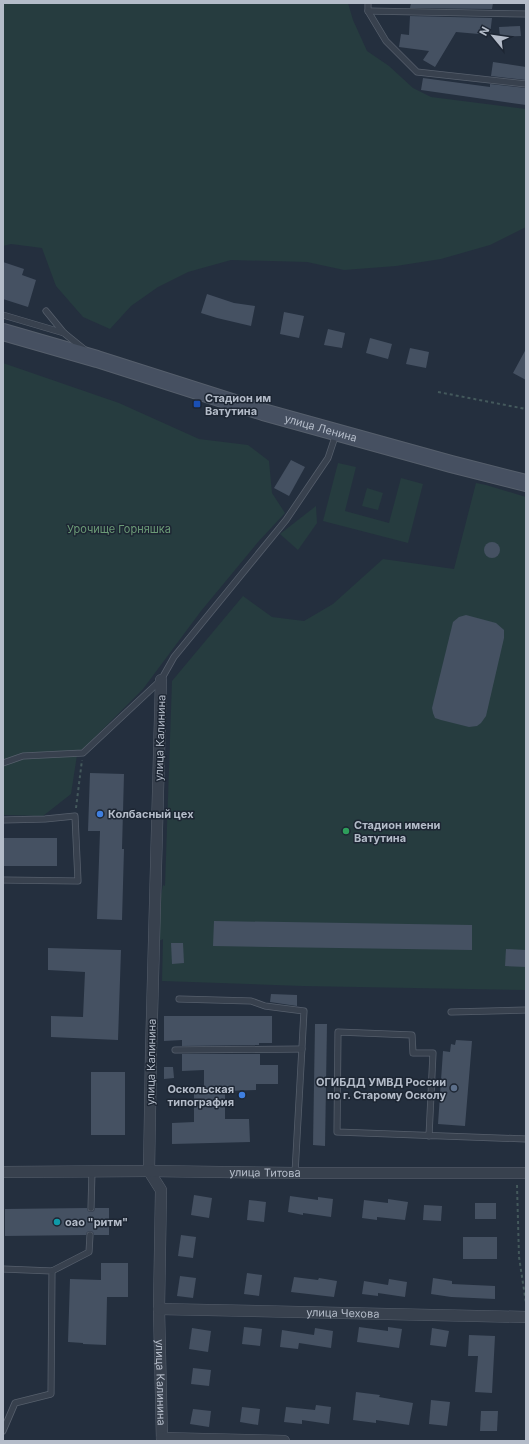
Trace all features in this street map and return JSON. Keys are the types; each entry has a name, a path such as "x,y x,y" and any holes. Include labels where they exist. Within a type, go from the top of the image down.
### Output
{"main road":[{"name":"улица Ленина","path":"3,332 98,360 262,412 526,483"}],"street":[{"name":"улица Калинина","path":"161,680 151,1053 150,1171 161,1190 159,1309 162,1440"},
{"name":"улица Титова","path":"3,1172 150,1171 295,1173 522,1173"},
{"name":"улица Чехова","path":"159,1309 526,1318"},
{"path":"162,1440 284,1441"}],"lane":[{"path":"368,3 368,12 386,41 417,72 526,84"},
{"path":"368,12 526,14"},
{"path":"46,311 64,333 98,360"},
{"path":"3,315 64,333"},
{"path":"3,763 23,756 83,753 161,680 174,657 286,520 328,458 336,432"},
{"path":"3,820 44,820 75,816 78,882 3,880"},
{"path":"179,999 251,1002 265,1006 304,1011 295,1173"},
{"path":"451,1012 526,1010"},
{"path":"429,1136 433,1053 413,1053 412,1035 338,1032 337,1132 429,1136 526,1139"},
{"path":"175,1050 302,1049"},
{"path":"91,1208 92,1171"},
{"path":"3,1269 52,1271 89,1252 90,1235"},
{"path":"3,1431 15,1403 51,1394 52,1271"}],"path":[{"path":"438,392 526,409"},
{"path":"75,816 83,753"},
{"path":"522,1173 519,1257 526,1303"}],"green space":[{"path":"3,3 348,3 353,20 367,51 389,66 413,88 431,97 526,109 526,227 490,245 441,259 396,266 344,270 307,262 231,260 188,272 158,287 131,306 110,329 83,317 56,286 42,248 11,244 3,246"},
{"name":"Урочище Горняшка","path":"3,363 119,403 199,439 248,445 269,461 272,493 285,513 258,542 201,611 143,689 77,755 71,794 43,816 3,815"},
{"path":"338,463 356,467 345,511 389,523 401,478 423,484 408,543 323,521"},
{"name":"Стадион имени Ватутина","path":"476,483 526,497 526,990 302,986 162,981 163,939 159,941 157,916 163,885 165,886 172,681 243,596 272,617 304,621 333,604 383,559 454,569"},
{"path":"367,488 383,493 378,510 362,506"},
{"path":"316,506 317,523 298,550 280,534"}],"building":[{"path":"411,3 493,3 492,9 410,8"},
{"path":"410,16 492,18 490,35 456,32 435,67 423,60 429,51 399,47 401,34 409,35"},
{"path":"520,26 521,36 500,37 499,27"},
{"path":"493,62 526,67 526,80 491,76"},
{"path":"423,78 490,87 490,84 526,88 526,105 421,90"},
{"path":"3,262 24,269 22,275 36,280 28,307 3,299"},
{"path":"207,294 234,303 255,306 251,326 201,313"},
{"path":"284,312 304,316 299,338 280,334"},
{"path":"328,329 345,333 342,348 324,345"},
{"path":"370,338 392,344 388,359 366,353"},
{"path":"410,348 429,352 426,368 406,364"},
{"path":"526,349 526,380 513,373"},
{"path":"291,460 305,467 289,496 274,488"},
{"path":"492,542 498,544 500,550 498,556 492,558 486,556 484,550 486,544"},
{"path":"466,615 496,623 504,630 504,638 486,716 477,726 469,727 435,718 432,708 453,622 459,617"},
{"path":"90,773 124,774 122,920 97,919 100,831 88,831"},
{"path":"3,838 57,838 57,866 3,866"},
{"path":"214,921 472,925 472,950 213,946"},
{"path":"171,943 183,943 184,963 172,964"},
{"path":"48,948 121,950 118,1040 51,1037 51,1016 83,1017 85,972 48,970"},
{"path":"506,949 526,950 526,967 505,966"},
{"path":"271,994 297,995 297,1006 270,1002"},
{"path":"164,1016 272,1016 272,1043 259,1043 259,1045 182,1046 182,1040 164,1041"},
{"path":"315,1024 327,1024 325,1146 313,1145"},
{"name":"ОГИБДД УМВД России по г. Старому Осколу","path":"456,1040 472,1041 465,1126 438,1124 443,1051 450,1052 451,1044 455,1045"},
{"path":"182,1054 260,1054 260,1065 278,1065 278,1084 256,1084 256,1090 225,1091 225,1119 249,1119 250,1142 172,1144 172,1123 194,1122 194,1091 204,1091 204,1070 182,1071"},
{"path":"164,1067 173,1067 174,1078 164,1079"},
{"path":"91,1072 125,1072 125,1135 91,1135"},
{"path":"194,1195 212,1198 209,1218 191,1215"},
{"path":"290,1196 318,1200 318,1197 333,1199 331,1217 303,1213 303,1215 288,1212"},
{"path":"388,1199 408,1202 405,1220 377,1217 377,1220 362,1218 364,1200 388,1203"},
{"path":"249,1200 266,1202 264,1222 247,1220"},
{"path":"475,1203 496,1203 496,1219 475,1219"},
{"path":"424,1205 442,1206 441,1221 423,1220"},
{"name":"оао \"ритм\"","path":"87,1208 88,1211 91,1212 94,1211 95,1208 109,1208 109,1235 94,1235 93,1232 90,1231 87,1232 86,1235 5,1236 5,1209"},
{"path":"181,1235 196,1237 193,1258 178,1256"},
{"path":"463,1237 497,1237 497,1259 463,1259"},
{"path":"101,1263 128,1263 128,1297 107,1297 106,1345 68,1342 70,1279 101,1280"},
{"path":"247,1273 262,1275 259,1296 244,1294"},
{"path":"180,1276 196,1278 193,1298 177,1296"},
{"path":"294,1277 318,1280 319,1278 337,1281 334,1297 291,1292"},
{"path":"433,1278 452,1281 452,1284 495,1286 495,1299 451,1297 431,1294"},
{"path":"389,1279 407,1282 405,1297 378,1293 378,1296 362,1294 364,1281 388,1285"},
{"path":"244,1327 262,1329 260,1346 242,1344"},
{"path":"359,1327 388,1331 388,1327 402,1329 399,1348 357,1342"},
{"path":"192,1328 211,1331 208,1352 189,1349"},
{"path":"315,1328 333,1331 331,1348 299,1343 298,1349 280,1347 282,1330 314,1335"},
{"path":"432,1328 449,1331 446,1347 430,1345"},
{"path":"469,1335 495,1336 492,1393 475,1392 478,1356 468,1356"},
{"path":"193,1368 211,1370 209,1386 191,1384"},
{"path":"356,1392 380,1395 379,1397 413,1403 409,1425 376,1420 376,1423 353,1420"},
{"path":"431,1400 450,1402 447,1426 429,1424"},
{"path":"316,1405 331,1407 329,1424 302,1420 302,1424 284,1422 286,1407 315,1410"},
{"path":"242,1407 260,1409 258,1425 240,1422"},
{"path":"193,1409 211,1411 209,1427 190,1424"},
{"path":"481,1411 498,1411 497,1431 480,1431"}],"place":[{"name":"Стадион им Ватутина","path":"197,404"},
{"name":"Колбасный цех","path":"100,814"},
{"name":"Стадион имени Ватутина","path":"346,831"},
{"name":"ОГИБДД УМВД России по г. Старому Осколу","path":"454,1088"},
{"name":"Оскольская типография","path":"242,1095"},
{"name":"оао \"ритм\"","path":"57,1222"}]}
